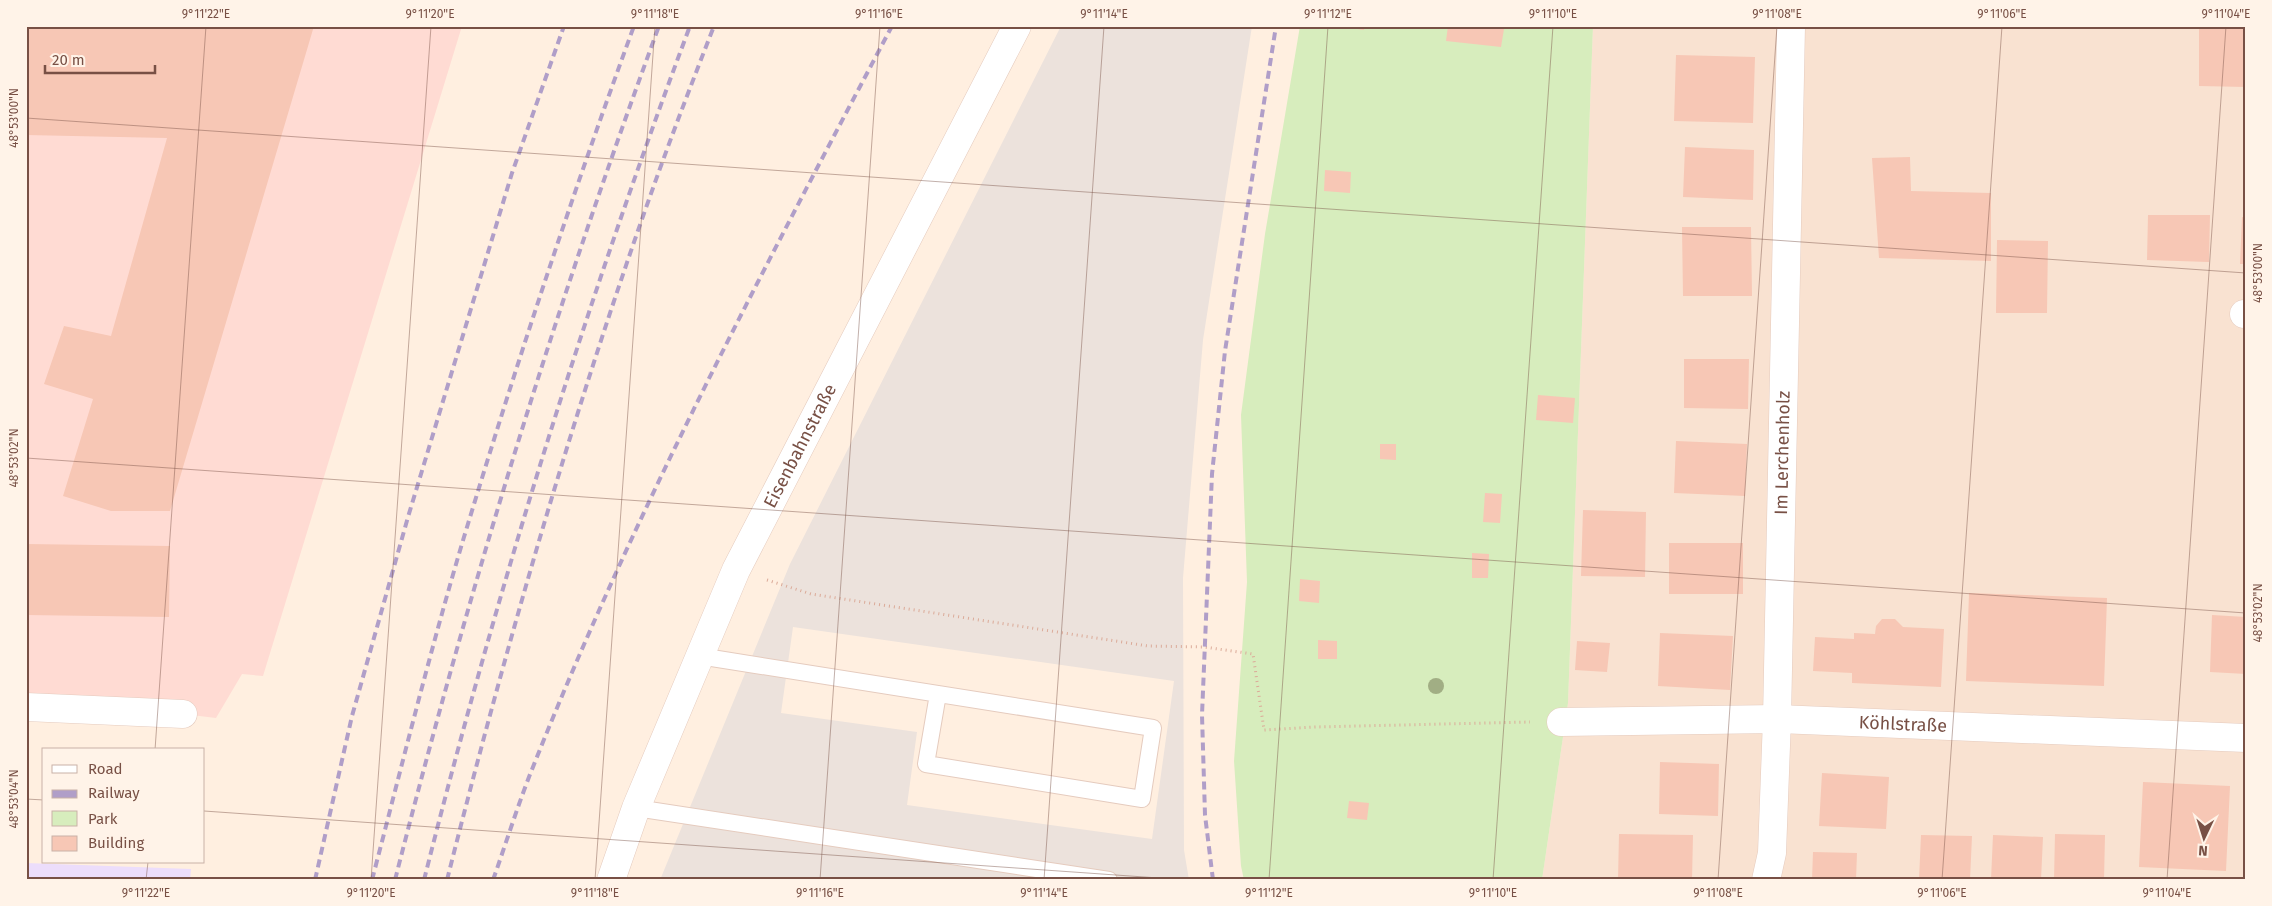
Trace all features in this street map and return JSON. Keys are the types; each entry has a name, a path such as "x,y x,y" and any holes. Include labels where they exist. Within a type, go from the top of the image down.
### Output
{"street":[{"name":"Eisenbahnstraße","path":"611,880 636,808 736,570 1017,26"},
{"name":"Im Lerchenholz","path":"1766,880 1772,853 1777,719 1791,26"},
{"path":"26,707 183,714"},
{"name":"Köhlstraße","path":"1560,722 1777,719 2246,738"}],"lane":[{"path":"699,656 1153,728 1142,798 926,764 938,694"},
{"path":"636,808 1109,880"}],"path":[{"path":"736,570 811,594 1148,646 1204,647 1253,654 1264,730 1315,727 1560,722"}],"shaded area":[{"path":"26,26 462,26 263,676 242,674 216,718 183,714 26,707"},
{"path":"1061,26 1252,26 1203,340 1183,578 1184,850 1189,880 660,880 790,564","holes":["793,627 1174,681 1152,839 907,805 917,732 781,713"]},
{"path":"1593,26 2246,26 2246,880 1542,880 1568,703"},
{"path":"26,863 191,869 190,880 26,880"}],"green space":[{"path":"1300,26 1593,26 1568,703 1542,880 1244,880 1241,866 1234,761 1247,582 1241,415 1265,234"}],"building":[{"path":"26,26 314,26 170,511 111,511 63,496 93,399 44,384 64,326 111,336 167,138 26,135"},
{"path":"1338,26 1364,26 1364,30"},
{"path":"1448,26 1504,29 1501,47 1446,41"},
{"path":"2199,26 2246,26 2246,87 2199,86"},
{"path":"1676,55 1755,57 1753,123 1674,121"},
{"path":"1685,147 1754,150 1753,200 1683,197"},
{"path":"1910,157 1911,191 1991,193 1991,261 1879,258 1872,158"},
{"path":"1325,170 1351,172 1350,193 1324,191"},
{"path":"2148,215 2210,215 2209,262 2147,260"},
{"path":"2242,217 2246,218 2246,264 2240,264"},
{"path":"1682,227 1751,227 1752,296 1683,296"},
{"path":"1997,240 2048,241 2047,313 1996,313"},
{"path":"1684,359 1749,359 1748,409 1684,408"},
{"path":"1538,395 1575,398 1573,423 1536,420"},
{"path":"1676,441 1747,444 1745,496 1674,493"},
{"path":"1380,444 1396,444 1396,460 1380,459"},
{"path":"1485,493 1502,494 1500,523 1483,522"},
{"path":"1583,510 1646,512 1645,577 1581,576"},
{"path":"1669,543 1743,543 1743,594 1669,594"},
{"path":"26,544 170,546 169,617 26,615"},
{"path":"1472,553 1489,554 1488,578 1472,578"},
{"path":"1300,579 1320,581 1319,603 1299,601"},
{"path":"1969,593 2107,598 2104,686 1966,681"},
{"path":"2212,615 2246,617 2246,674 2210,672"},
{"path":"1882,619 1895,619 1903,627 1944,629 1941,687 1852,683 1852,673 1813,671 1815,637 1854,639 1854,633 1875,634 1876,626"},
{"path":"1660,633 1733,636 1730,690 1658,686"},
{"path":"1318,640 1337,641 1337,659 1318,659"},
{"path":"1577,641 1610,643 1607,672 1575,670"},
{"path":"1660,762 1719,764 1718,816 1659,814"},
{"path":"1822,773 1889,777 1886,829 1819,826"},
{"path":"2143,782 2230,786 2226,871 2139,867"},
{"path":"1349,801 1369,803 1367,820 1347,818"},
{"path":"1619,834 1693,835 1692,880 1618,880"},
{"path":"2055,834 2105,835 2104,880 2054,880"},
{"path":"1921,835 1972,836 1970,880 1919,880"},
{"path":"1993,835 2043,837 2041,880 1991,880"},
{"path":"1813,852 1857,853 1856,880 1812,880"}],"railway":[{"path":"315,880 352,716 408,517 512,173 564,26"},
{"path":"372,880 416,708 464,537 524,344 634,26"},
{"path":"395,880 453,663 549,343 584,237 659,26"},
{"path":"424,880 482,664 545,449 614,237 690,26"},
{"path":"447,880 518,613 598,348 665,155 714,26"},
{"path":"493,880 529,777 569,680 654,490 747,303 892,26"},
{"path":"1213,880 1205,815 1202,715 1212,474 1225,351 1276,26"}]}
